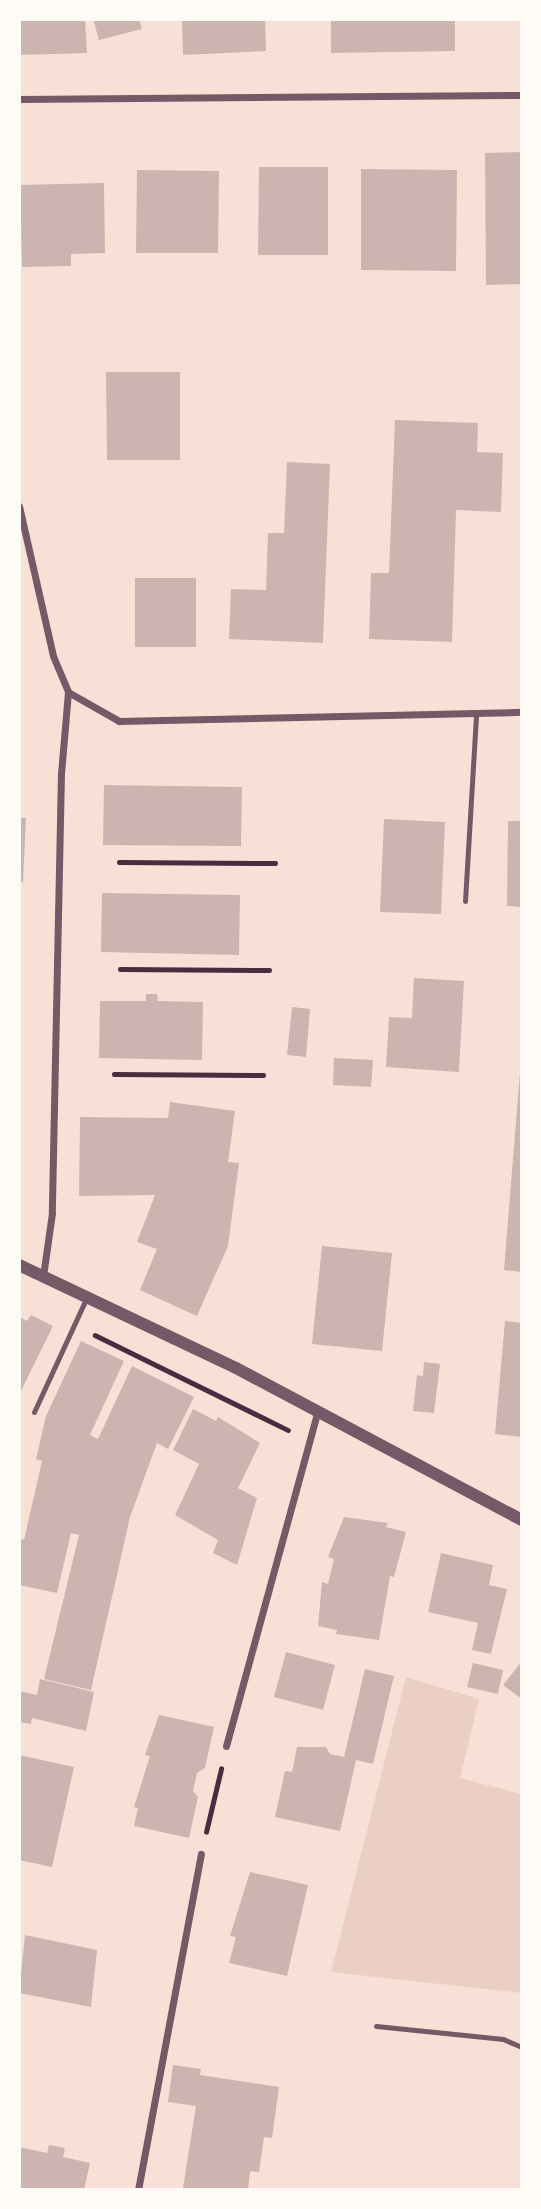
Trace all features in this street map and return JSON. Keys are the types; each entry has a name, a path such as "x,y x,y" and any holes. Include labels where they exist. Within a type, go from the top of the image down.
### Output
{"street":[{"path":"19,99 522,95"},
{"path":"19,506 53,656 68,692 61,772 52,1213 43,1276"},
{"path":"68,692 119,721 522,712"},
{"path":"19,1265 318,1409 522,1520"},
{"path":"226,1746 307,1440 318,1409"},
{"path":"138,2190 201,1854"}],"lane":[{"path":"465,901 476,714"},
{"path":"34,1412 87,1297"},
{"path":"376,2026 503,2039 522,2047"}],"path":[{"path":"119,862 275,863"},
{"path":"120,969 269,970"},
{"path":"114,1074 263,1075"},
{"path":"75,1325 307,1440"},
{"path":"201,1854 226,1746"}],"shaded area":[{"path":"406,1677 479,1699 460,1778 522,1794 522,1993 331,1972"}],"building":[{"path":"19,19 85,19 87,53 19,55"},
{"path":"93,19 139,19 142,29 99,40"},
{"path":"182,19 265,19 266,51 183,55"},
{"path":"331,19 455,19 455,51 331,53"},
{"path":"522,152 522,284 486,285 485,153"},
{"path":"259,167 328,167 328,255 258,255"},
{"path":"361,169 457,170 456,271 361,270"},
{"path":"137,170 219,171 218,253 136,253"},
{"path":"104,183 105,253 71,254 71,266 22,267 20,185"},
{"path":"106,372 180,372 180,460 107,460"},
{"path":"395,420 478,423 477,452 503,453 501,512 456,510 452,642 369,639 371,573 389,573"},
{"path":"287,462 330,464 323,643 229,639 231,589 266,590 268,533 284,533"},
{"path":"135,578 196,578 196,647 135,647"},
{"path":"104,785 242,787 241,846 103,845"},
{"path":"19,818 26,818 23,882 19,882"},
{"path":"384,819 445,822 441,914 380,912"},
{"path":"508,821 522,821 522,907 507,906"},
{"path":"102,893 240,895 239,955 101,952"},
{"path":"414,978 464,981 459,1072 386,1067 389,1017 412,1018"},
{"path":"146,994 157,994 158,1001 203,1002 202,1060 99,1058 100,1001 146,1001"},
{"path":"292,1007 310,1009 306,1057 287,1055"},
{"path":"334,1058 373,1060 371,1087 333,1085"},
{"path":"522,1072 522,1272 504,1270"},
{"path":"170,1102 235,1111 228,1162 239,1163 228,1246 197,1316 140,1290 157,1249 137,1242 155,1195 79,1196 80,1117 168,1118"},
{"path":"322,1246 392,1253 382,1351 312,1344"},
{"path":"31,1315 53,1326 19,1395 19,1317 27,1321"},
{"path":"505,1321 522,1323 522,1437 495,1434"},
{"path":"81,1341 124,1361 90,1435 98,1439 132,1366 194,1397 168,1449 157,1443 130,1517 91,1690 44,1679 79,1535 71,1533 57,1593 19,1585 19,1538 24,1540 42,1461 36,1459 46,1416"},
{"path":"424,1362 440,1364 434,1413 413,1411 417,1375 423,1376"},
{"path":"193,1409 216,1421 218,1417 260,1443 238,1488 257,1498 237,1565 213,1553 218,1540 175,1515 199,1464 173,1450"},
{"path":"344,1517 388,1523 386,1527 406,1532 394,1577 390,1576 379,1640 336,1634 337,1630 318,1626 322,1582 328,1584 334,1559 328,1557"},
{"path":"441,1553 493,1565 489,1585 507,1589 491,1654 472,1650 478,1623 428,1612"},
{"path":"286,1652 335,1665 323,1710 274,1697"},
{"path":"522,1661 522,1699 503,1685"},
{"path":"473,1663 503,1670 498,1694 467,1687"},
{"path":"365,1669 394,1676 373,1764 356,1760 340,1831 275,1817 285,1771 292,1772 297,1747 326,1747 330,1754 344,1757"},
{"path":"40,1679 94,1692 86,1731 32,1718 31,1724 19,1722 19,1691 37,1695"},
{"path":"159,1715 214,1727 205,1768 197,1773 193,1791 198,1797 189,1838 134,1826 138,1808 134,1807 150,1756 145,1755"},
{"path":"19,1755 74,1767 52,1867 19,1860"},
{"path":"250,1872 308,1885 287,1976 229,1963 236,1937 230,1936"},
{"path":"25,1935 97,1950 91,2007 19,1993"},
{"path":"173,2065 201,2069 200,2075 279,2087 272,2138 264,2137 259,2172 250,2171 248,2190 183,2188 196,2106 168,2102"},
{"path":"49,2145 65,2148 63,2157 90,2163 84,2190 19,2190 19,2147 47,2153"}]}
